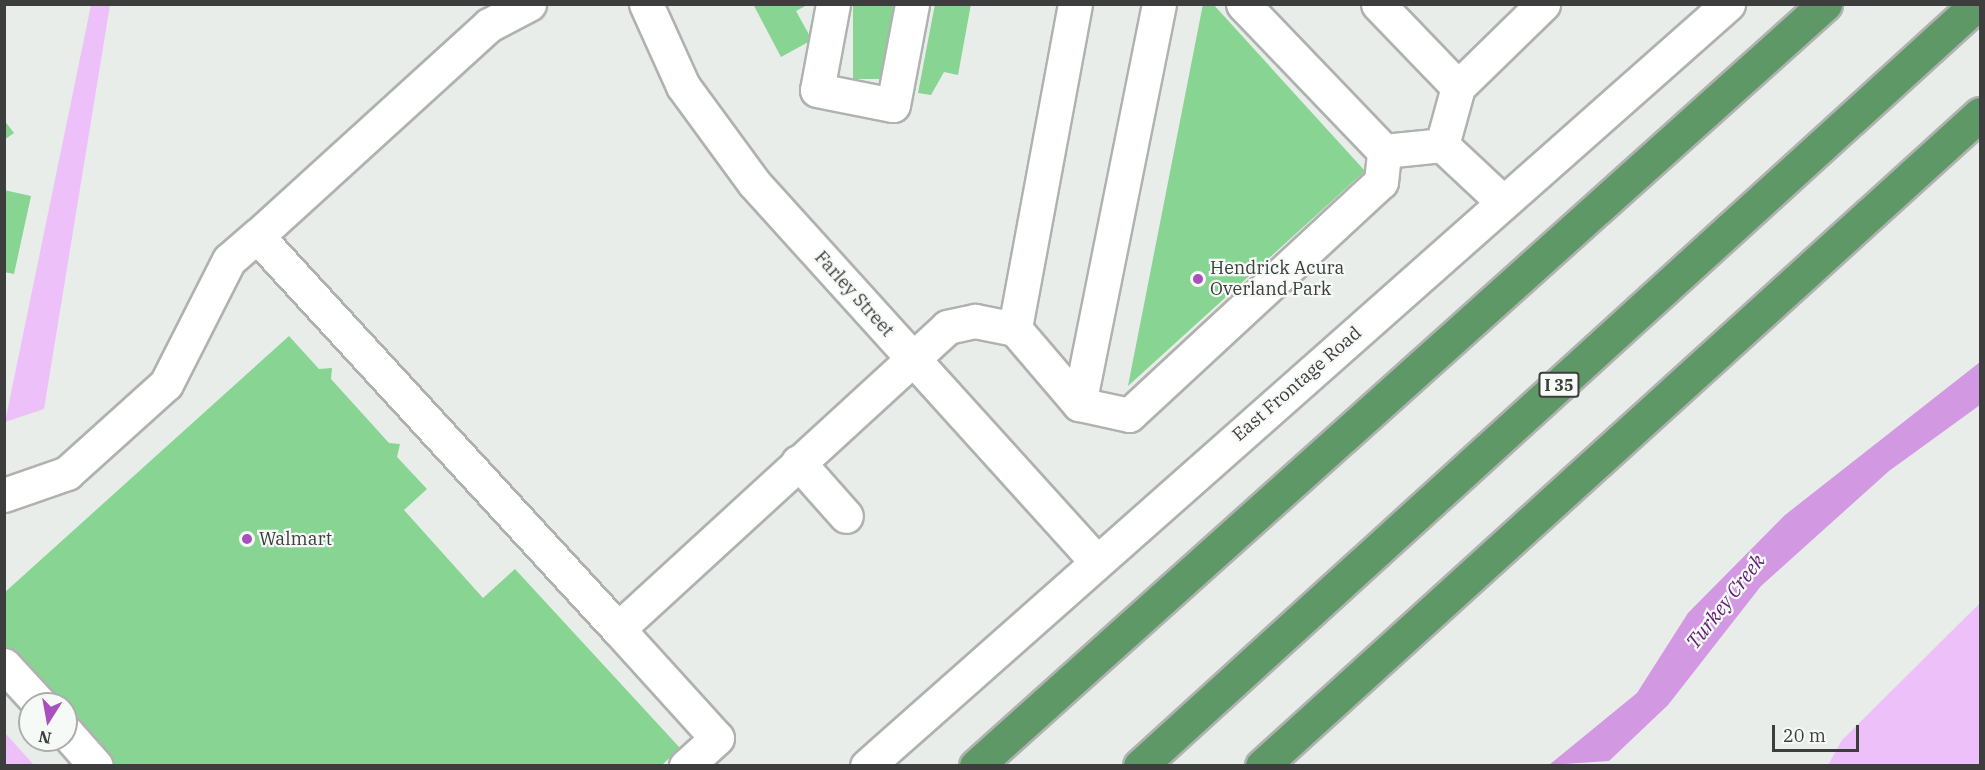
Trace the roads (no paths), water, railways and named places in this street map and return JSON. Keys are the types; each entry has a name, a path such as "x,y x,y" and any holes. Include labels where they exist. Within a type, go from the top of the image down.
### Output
{"highway":[{"path":"976,765 1825,4"},
{"name":"I 35","path":"1140,765 1977,4"},
{"path":"1262,765 1980,114"}],"street":[{"path":"4,495 67,472 166,384 229,260 489,25 529,4"},
{"name":"Farley Street","path":"646,4 683,86 754,183 1096,561"},
{"path":"833,4 817,90 893,105 912,4"},
{"path":"1015,329 1075,4"},
{"path":"1079,404 1159,4"},
{"path":"618,629 947,327 975,321 1015,329 1079,404 1129,415 1381,182 1384,151 1243,4"},
{"path":"1378,4 1458,87"},
{"path":"1442,145 1458,87 1543,4"},
{"name":"East Frontage Road","path":"867,765 1728,4"},
{"path":"1384,151 1442,145 1503,202"},
{"path":"257,236 717,738 686,765"},
{"path":"798,462 846,516"},
{"path":"4,665 29,692"},
{"path":"78,745 96,765"}],"water":[{"name":"Turkey Creek","path":"1980,362 1980,405 1889,471 1761,586 1668,705 1609,761 1549,765 1637,693 1688,613 1785,515"}],"place":[{"name":"Hendrick Acura Overland Park","path":"1198,279"},
{"name":"Walmart","path":"247,539"}]}
